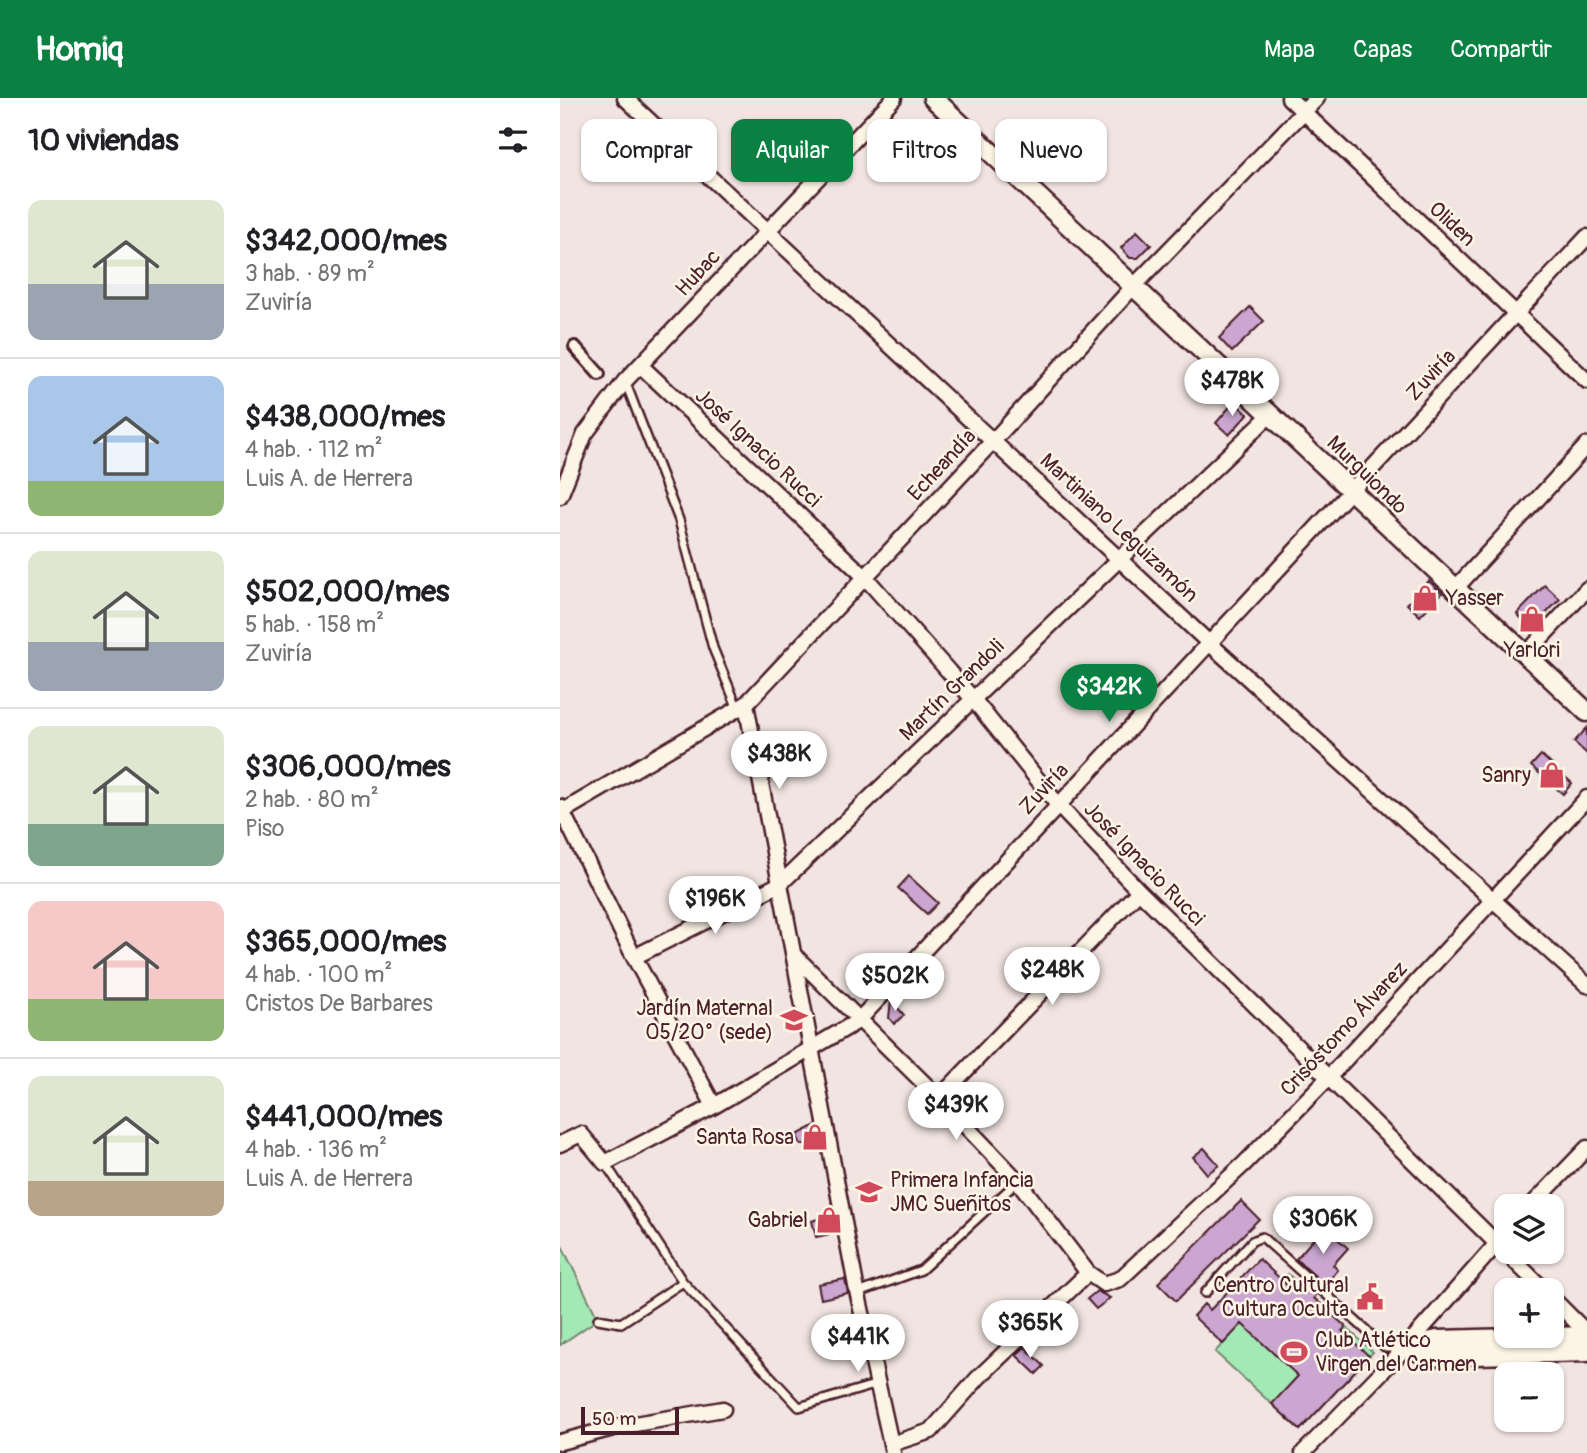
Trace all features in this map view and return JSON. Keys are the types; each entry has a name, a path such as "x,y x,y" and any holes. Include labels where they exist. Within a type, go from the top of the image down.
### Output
{"street":[{"name":"Martiniano Leguizamón","path":"625,98 1208,642 1587,985"},
{"name":"Hubac","path":"560,492 585,434 625,380 894,98"},
{"name":"Murguiondo","path":"933,98 1132,288 1587,712"},
{"name":"Oliden","path":"1289,98 1587,381"},
{"name":"Echeandía","path":"561,810 742,707 994,440 1132,288 1317,98"},
{"name":"Zuviría","path":"605,1163 714,1106 858,1021 1587,237"},
{"path":"575,347 599,374"},
{"name":"José Ignacio Rucci","path":"640,365 864,578 973,699 1058,805 1139,891 1328,1079 1494,1230"},
{"name":"Martín Grandoli","path":"634,957 779,884 1270,415"},
{"path":"1454,590 1587,445"},
{"path":"1525,655 1587,589"},
{"path":"742,707 796,957 858,1293 892,1449 931,1431 978,1378 1088,1273 1018,1181 939,1098 796,957"},
{"name":"Crisóstomo Álvarez","path":"1088,1273 1104,1284 1120,1279 1244,1164 1328,1079 1587,798"},
{"path":"561,810 634,957 714,1106"},
{"path":"939,1098 1139,891"},
{"path":"560,1144 581,1134 605,1163"},
{"path":"1543,1194 1587,1148"},
{"path":"1303,1453 1405,1348 1494,1246"},
{"name":"José Ignacio Rucci","path":"1523,1264 1534,1278"},
{"path":"1564,1310 1587,1334"},
{"path":"1405,1348 1437,1340 1587,1334"},
{"path":"1405,1348 1436,1356 1587,1352"},
{"path":"560,1442 617,1427 723,1409"}],"lane":[{"path":"625,380 679,520 713,648 742,707"},
{"path":"605,1163 683,1282 799,1407 878,1384"},
{"path":"858,1293 921,1270 1018,1181"},
{"path":"1205,1293 1252,1241 1262,1237 1386,1348 1405,1348"},
{"path":"598,1319 621,1323 683,1282"}],"green space":[{"path":"560,1242 598,1319 560,1345"},
{"name":"Club Atlético Virgen del Carmen","path":"1288,1274 1373,1352 1300,1430 1215,1352"}],"building":[{"path":"1137,231 1151,245 1138,258 1130,258 1121,248"},
{"path":"1250,307 1264,321 1232,352 1219,338"},
{"path":"1234,402 1248,414 1229,435 1216,423"},
{"name":"Yasser","path":"1429,581 1442,593 1420,616 1407,604"},
{"path":"1545,585 1560,599 1536,624 1527,624 1517,614"},
{"path":"1587,728 1587,754 1574,742"},
{"name":"Sanry","path":"1541,755 1572,783 1563,794 1531,766"},
{"path":"909,876 938,903 927,914 898,888"},
{"path":"891,1000 904,1015 894,1024 889,1018"},
{"path":"816,1125 819,1140 801,1145 797,1135"},
{"path":"1204,1148 1219,1165 1207,1174 1193,1157"},
{"path":"1241,1201 1259,1219 1176,1301 1158,1283"},
{"path":"832,1214 836,1233 816,1237 812,1221"},
{"path":"1324,1227 1348,1248 1333,1265 1338,1270 1325,1285 1296,1259"},
{"name":"Club Atlético Virgen del Carmen","path":"1259,1259 1289,1287 1306,1285 1317,1294 1314,1298 1346,1327 1342,1331 1369,1356 1300,1430 1272,1404 1298,1376 1242,1324 1223,1344 1193,1316 1204,1304 1210,1310"},
{"path":"845,1279 848,1293 821,1299 818,1284"},
{"path":"1097,1291 1110,1298 1096,1309 1087,1299"},
{"path":"1025,1347 1044,1366 1036,1374 1016,1355"}],"place":[{"name":"Yasser","path":"1425,598"},
{"name":"Yarlori","path":"1532,619"},
{"name":"Sanry","path":"1552,775"},
{"name":"Jardín Maternal 05/20° (sede)","path":"794,1020"},
{"name":"Santa Rosa","path":"815,1137"},
{"name":"Primera Infancia JMC Sueñitos","path":"869,1192"},
{"name":"Gabriel","path":"829,1220"},
{"name":"Centro Cultural Cultura Oculta","path":"1370,1297"},
{"name":"Club Atlético Virgen del Carmen","path":"1294,1352"}]}
